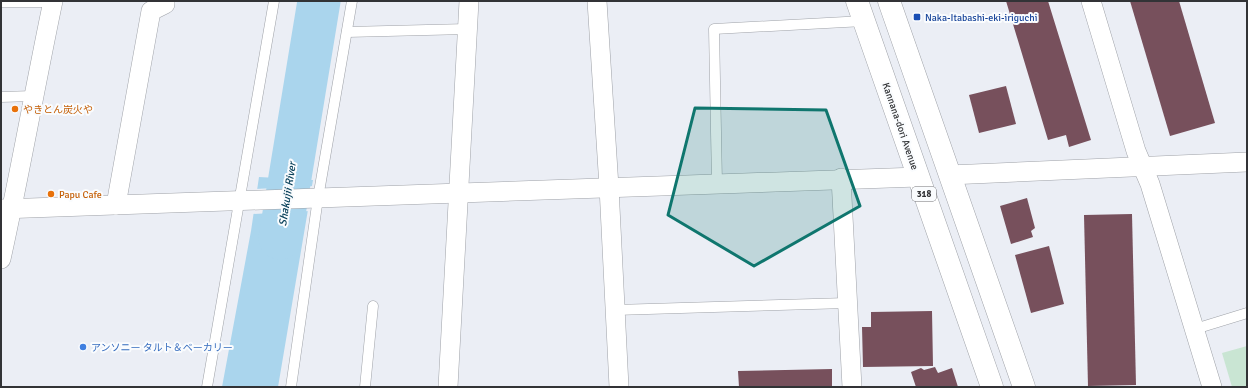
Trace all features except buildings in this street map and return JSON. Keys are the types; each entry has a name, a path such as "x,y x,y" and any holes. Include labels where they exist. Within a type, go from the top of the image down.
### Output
{"main road":[{"path":"889,1 1024,387"},
{"name":"Kannana-dori Avenue","path":"860,11 992,387"}],"street":[{"path":"1,259 7,209 53,1"},
{"path":"116,205 151,11 165,4 165,1"},
{"path":"448,387 469,1"},
{"path":"597,1 609,187 619,387"},
{"path":"1091,1 1136,151 1150,184 1212,387"},
{"path":"949,175 1247,162"},
{"path":"7,209 841,178 918,177"},
{"path":"841,178 852,387"}],"lane":[{"path":"1,2 53,1"},
{"path":"207,387 242,201 274,1"},
{"path":"290,387 316,198 352,1"},
{"path":"717,183 714,29 860,11"},
{"path":"346,32 467,29"},
{"path":"1,97 33,96"},
{"path":"615,310 847,303"},
{"path":"365,387 373,306"},
{"path":"1195,329 1247,313"}],"highlighted area":[{"path":"695,108 826,110 860,206 754,266 668,215"}],"green space":[{"path":"1247,346 1247,387 1232,387 1222,353"}],"water":[{"path":"259,177 313,180 278,387 222,387 251,231"}],"pier":[{"path":"314,186 310,211 252,214 255,189"}],"waterway":[{"name":"Shakujii River","path":"280,238 319,1"}],"place":[{"name":"Naka-Itabashi-eki-iriguchi","path":"917,17"},
{"name":"やきとん炭火や","path":"15,109"},
{"name":"Papu Cafe","path":"51,194"},
{"name":"アンソニー タルト＆ベーカリー","path":"83,347"}]}
